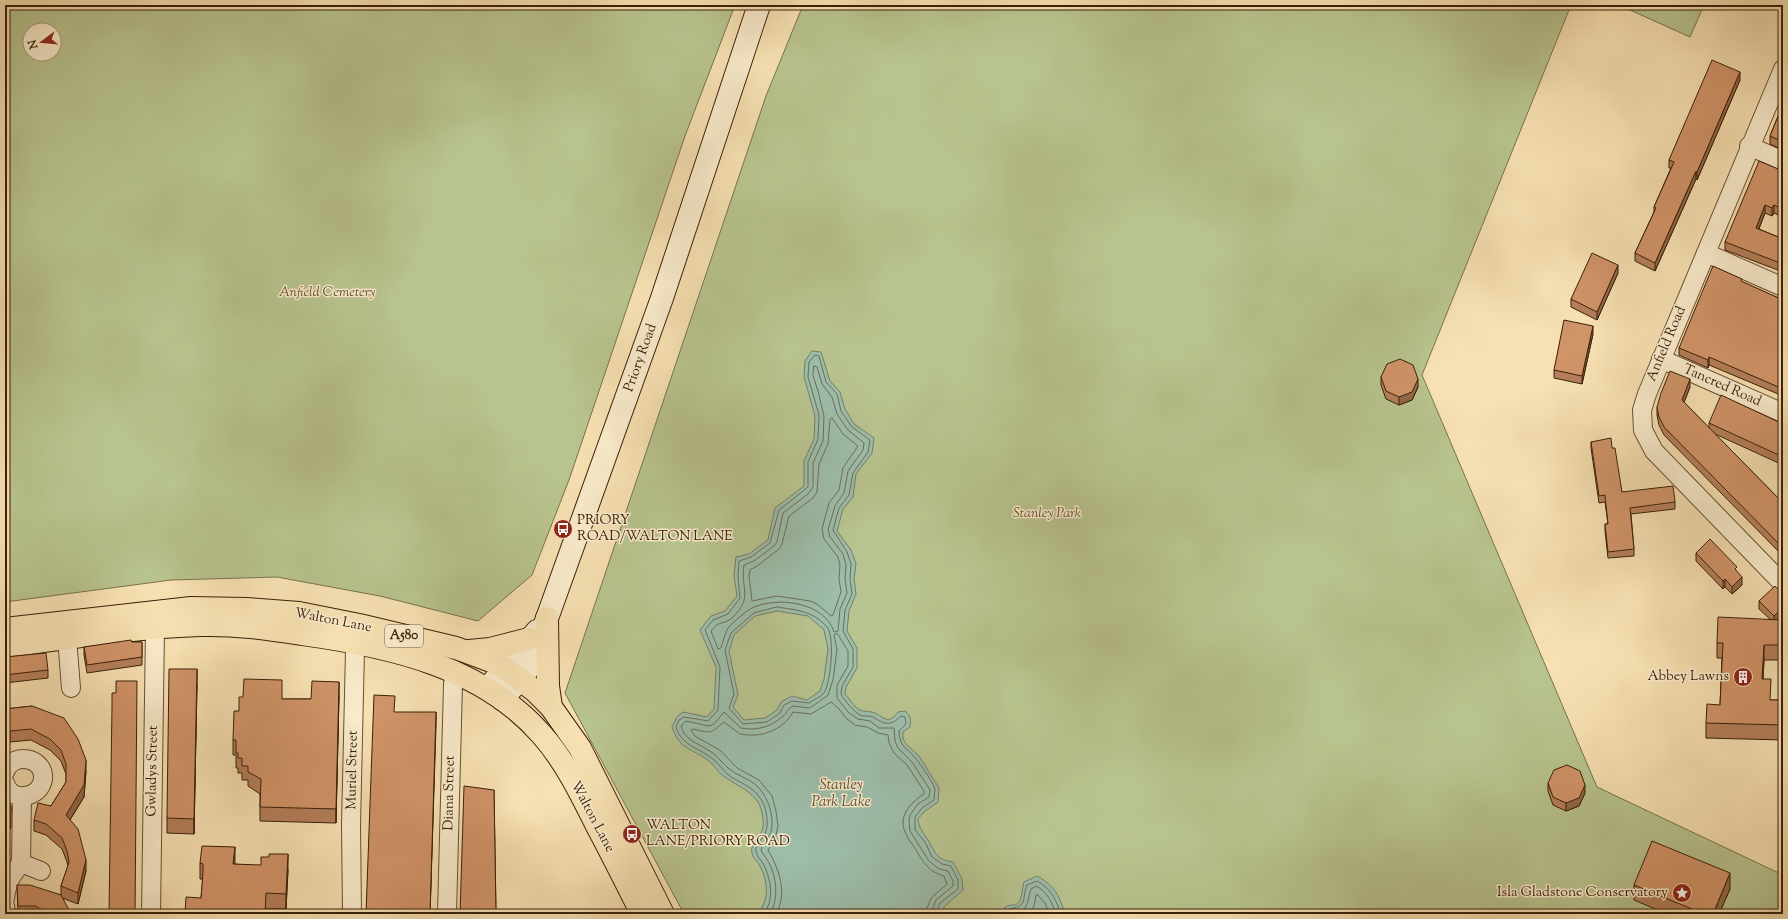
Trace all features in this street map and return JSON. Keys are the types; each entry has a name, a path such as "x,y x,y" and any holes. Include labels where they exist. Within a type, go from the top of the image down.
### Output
{"highway":[{"name":"Walton Lane","path":"5,629 191,608 247,609 299,614 439,664 495,694 520,712 534,727 561,761 587,806 642,914"},
{"path":"546,621 548,686 551,708"},
{"name":"Walton Lane","path":"5,646 155,628 203,625 248,626 357,634 466,651 491,661 513,674 535,691 551,708 580,748 663,914"},
{"path":"466,651 490,648 529,638"}],"street":[{"name":"Priory Road","path":"513,674 530,666 540,646 546,621 662,298 759,5"},
{"name":"Anfield Road","path":"1783,69 1749,146 1661,359 1642,410 1643,430 1654,451 1783,584"},
{"path":"1749,146 1783,161"},
{"path":"1706,253 1783,287"},
{"name":"Tancred Road","path":"1661,359 1783,413"},
{"path":"495,694 513,674 529,638 546,621"},
{"name":"Gwladys Street","path":"151,914 155,628"},
{"name":"Muriel Street","path":"352,914 351,826 357,634"},
{"path":"67,638 71,688"},
{"name":"Diana Street","path":"448,914 453,684 455,673"},
{"path":"5,772 7,765 15,760 26,758 35,762 41,769 43,778 39,789 31,796 22,797 11,793 5,783"},
{"path":"5,898 11,877 21,863 22,797"},
{"path":"21,863 41,871"},
{"path":"5,906 6,914"}],"green space":[{"name":"Anfield Cemetery","path":"5,5 735,5 685,136 569,480 532,575 478,621 380,596 277,577 171,580 5,602"},
{"name":"Stanley Park","path":"803,5 1571,5 1422,375 1597,787 1783,875 1783,914 684,914 565,693 766,96"},
{"path":"1619,5 1704,5 1690,37"}],"water":[{"name":"Stanley Park Lake","path":"812,351 821,352 830,381 840,392 845,409 854,424 874,438 872,453 856,474 853,497 843,509 837,531 851,550 856,564 854,579 856,594 849,611 847,631 857,648 857,668 846,687 845,694 859,709 876,713 885,719 891,719 898,712 905,711 909,716 910,727 903,732 903,739 906,744 919,756 939,788 938,802 925,811 918,819 919,825 937,855 947,861 953,862 962,879 963,890 947,904 940,914 757,914 766,897 765,878 752,852 754,843 763,828 763,816 758,802 750,793 721,774 705,758 688,749 679,741 672,727 677,717 683,712 707,717 714,709 716,667 700,630 711,616 725,611 737,596 734,576 736,557 749,554 768,540 775,508 804,486 804,461 814,439 815,416 804,377 805,361","holes":["777,611 808,616 824,630 828,649 824,679 820,691 807,700 792,696 781,702 777,710 765,718 744,720 733,707 738,695 729,651 734,635 755,616"]},
{"path":"1037,876 1048,883 1056,892 1061,901 1065,914 1004,914 1004,908 1019,903 1024,882"}],"building":[{"path":"1712,60 1740,72 1697,172 1696,171 1655,263 1635,253 1656,208 1654,207 1674,162 1669,160"},
{"path":"1783,104 1783,142 1770,136"},
{"path":"1759,161 1783,171 1783,209 1774,205 1772,208 1765,205 1756,228 1783,239 1783,264 1725,242"},
{"path":"1592,253 1618,265 1597,312 1571,299"},
{"path":"1713,266 1742,279 1741,281 1783,300 1783,389 1709,357 1708,360 1679,348"},
{"path":"1564,320 1593,326 1582,376 1554,370"},
{"path":"1400,359 1413,365 1418,379 1412,392 1399,397 1386,391 1381,377 1387,364"},
{"path":"1670,371 1690,379 1682,400 1783,503 1783,548 1664,427 1659,417 1657,407"},
{"path":"1721,395 1783,424 1783,457 1709,423"},
{"path":"1611,438 1612,448 1615,448 1622,492 1673,486 1675,502 1630,508 1634,549 1608,552 1605,524 1608,524 1605,495 1599,496 1591,442"},
{"path":"1710,539 1737,567 1735,569 1742,577 1732,587 1725,579 1723,581 1696,553"},
{"path":"1775,586 1783,594 1783,607 1774,616 1759,601"},
{"name":"Abbey Lawns","path":"1718,617 1782,620 1782,645 1764,645 1762,679 1771,679 1770,700 1783,700 1783,725 1706,723 1707,704 1720,705 1723,643 1717,643"},
{"path":"131,640 132,642 142,642 142,657 87,665 84,647"},
{"path":"46,653 48,670 5,675 5,657"},
{"path":"169,669 197,669 194,819 167,818"},
{"path":"244,679 282,680 282,699 311,699 312,681 339,682 336,809 260,807 261,779 248,772 248,766 242,766 242,758 238,758 238,753 236,753 236,740 233,740 234,711 239,711 239,697 243,697"},
{"path":"116,681 137,681 135,914 109,914 112,693 116,693"},
{"path":"374,695 395,696 394,712 436,712 430,914 366,914"},
{"path":"32,706 64,718 78,739 86,760 84,785 66,815 78,829 86,860 78,893 61,886 69,862 62,838 46,824 34,820 38,803 51,806 66,782 66,764 61,750 50,739 31,729 10,731 5,734 5,709"},
{"path":"1567,765 1580,771 1585,785 1579,798 1566,803 1553,797 1548,783 1554,770"},
{"path":"464,786 494,790 496,913 460,914"},
{"path":"5,795 11,806 11,812 5,818"},
{"path":"1652,841 1730,873 1713,914 1704,914 1634,885"},
{"path":"202,846 235,847 233,864 261,865 261,857 269,857 269,854 288,854 286,894 266,893 265,914 185,914 186,897 201,898 203,864 200,863"},
{"path":"17,885 30,885 61,895 71,914 50,914 35,906 18,906"}],"place":[{"name":"PRIORY ROAD/WALTON LANE","path":"563,529"},
{"name":"Abbey Lawns","path":"1743,677"},
{"name":"WALTON LANE/PRIORY ROAD","path":"632,834"},
{"name":"Isla Gladstone Conservatory","path":"1682,893"}]}
